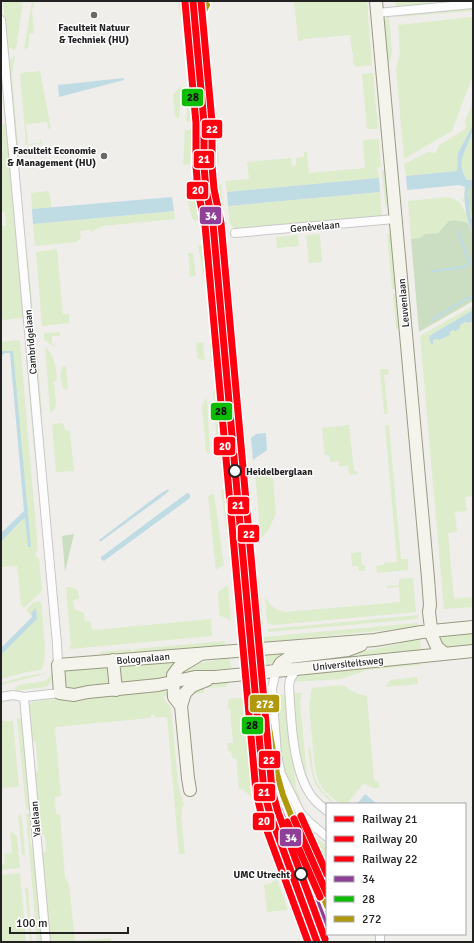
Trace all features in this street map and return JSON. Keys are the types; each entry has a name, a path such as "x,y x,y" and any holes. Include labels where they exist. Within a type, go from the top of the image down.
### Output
{"street":[{"path":"377,7 473,4"},
{"name":"Leuvenlaan","path":"377,7 430,605 429,612 431,631"},
{"name":"Cambridgelaan","path":"1,20 58,647 58,665"},
{"name":"Genèvelaan","path":"236,233 395,219"},
{"name":"Leuvenlaan","path":"430,605 434,612 436,622 457,629"},
{"name":"Universiteitsweg","path":"257,649 375,640 431,631 473,627"},
{"path":"431,631 434,642 444,654"},
{"path":"326,836 300,812 281,774 277,755 272,682 281,662 290,657 348,650 375,640"},
{"name":"Bolognalaan","path":"58,665 257,649"},
{"name":"Universiteitsweg","path":"215,677 473,651"},
{"path":"181,706 174,697 173,675 179,667 200,654"},
{"path":"113,660 116,690"},
{"path":"58,665 60,693"},
{"path":"296,669 290,680 289,686 296,760 309,793 326,810"},
{"path":"1,697 12,695 24,697 60,693 74,695 158,686 174,687 195,677 215,677"},
{"path":"190,790 181,706 185,693 192,686 215,677"},
{"name":"Yalelaan","path":"24,697 46,942"}],"green space":[{"path":"3,1 23,1 16,49 13,50 7,46"},
{"path":"32,1 34,7 32,8 34,33 29,34 29,46 28,48 24,49"},
{"path":"178,1 190,1 194,39 183,34"},
{"path":"208,1 210,1 206,13 207,39 204,41 203,13"},
{"path":"294,1 367,1 372,65 355,67 353,64 353,52 350,35 303,39 302,41 298,41"},
{"path":"395,1 466,1 396,7"},
{"path":"473,8 473,11 397,17 397,15"},
{"path":"389,16 392,53 388,67 394,129 383,23"},
{"path":"473,17 473,75 452,131 404,159 396,69 400,52 398,25"},
{"path":"15,56 12,75 18,146 16,144 9,60"},
{"path":"212,68 216,123 212,123 206,69"},
{"path":"40,71 51,128 48,129 47,122 26,124 28,144 40,143 41,137 42,144 26,145 20,73"},
{"path":"373,73 378,129 367,129 362,74"},
{"path":"197,74 201,124 186,121 188,100 187,80"},
{"path":"181,85 179,119 175,117 173,95"},
{"path":"473,93 473,125 458,153 457,171 406,176 404,164 428,152 436,153 439,145 464,130 466,126 465,120 471,108"},
{"path":"6,124 24,318 1,320 1,226 6,226 5,212 1,212 1,125"},
{"path":"185,129 202,133 200,164 183,165"},
{"path":"473,133 473,230 467,220 468,223 454,220 449,221 438,233 425,234 420,238 411,239 408,201 447,197 459,201 466,214 465,202 462,201 462,199 464,199 465,187 470,180 467,180 464,174 462,162 465,150"},
{"path":"212,139 217,139 219,163 214,164"},
{"path":"379,139 381,167 377,168 379,178 227,192 225,181 249,179 247,162 291,158 292,166 296,165 296,158 304,157 304,152 307,152 309,173 365,168 363,140"},
{"path":"382,139 384,140 389,204 385,205 382,171 385,170"},
{"path":"217,184 221,184 225,223 220,224"},
{"path":"203,186 210,225 192,219 185,188"},
{"path":"471,186 473,186 473,222 468,191"},
{"path":"49,191 52,208 32,209 31,193"},
{"path":"380,192 382,217 235,229 230,224 228,206"},
{"path":"174,211 175,219 103,226 91,232 89,230 80,231 81,238 77,242 35,246 33,224"},
{"path":"454,220 468,223 473,235 473,301 419,332 411,239 420,238 425,234 438,233 449,221"},
{"path":"391,233 398,289 392,289 387,234"},
{"path":"320,234 322,262 309,263 306,235"},
{"path":"298,235 299,246 277,248 276,237"},
{"path":"198,245 212,246 215,273 203,275"},
{"path":"222,246 227,247 229,268 224,271"},
{"path":"57,249 63,314 69,314 69,323 42,326 36,252"},
{"path":"188,253 193,253 196,276 190,277"},
{"path":"28,258 33,314 31,314 26,260"},
{"path":"398,293 401,328 396,329 393,294"},
{"path":"473,306 473,310 431,335 429,338 439,340 450,335 450,332 453,330 456,331 460,328 460,325 465,322 469,323 473,321 473,496 465,497 467,511 455,512 457,532 448,533 454,599 473,597 473,607 444,609 420,336"},
{"path":"60,332 60,336 52,336 52,344 55,345 55,347 44,340 45,333"},
{"path":"18,340 20,342 38,550 36,552 36,556 39,558 42,591 24,608 21,605 17,566 1,567 1,542 25,518 28,547 13,351 1,353 1,342"},
{"path":"203,342 205,361 197,358 196,343"},
{"path":"210,343 220,344 220,362 211,362"},
{"path":"45,347 53,358 57,380 54,382 56,403 55,409 50,413"},
{"path":"37,349 42,414 40,414 35,352"},
{"path":"26,356 27,357 35,452 34,451"},
{"path":"63,366 66,366 68,390 64,389 61,381"},
{"path":"380,369 388,369 389,374 384,375 388,414 384,414"},
{"path":"217,389 223,459 218,457 213,392"},
{"path":"207,397 210,453 206,452 202,407"},
{"path":"62,423 65,430 70,431 74,471 56,472 52,424"},
{"path":"349,425 354,471 357,471 357,474 349,475 348,466 339,466 339,461 330,462 329,455 325,455 322,428"},
{"path":"385,425 389,425 401,559 408,559 408,570 377,573 376,566 384,565 384,563 397,562"},
{"path":"255,475 265,475 273,479 276,514 269,529 261,539"},
{"path":"226,488 233,559 231,561 221,490"},
{"path":"214,493 224,565 216,570 208,496"},
{"path":"74,534 65,572 62,536"},
{"path":"361,552 362,565 365,565 365,571 359,571 358,566 352,566 351,553"},
{"path":"413,578 416,612 274,625 267,623 265,595 268,602 272,606 278,610 286,612 400,602 399,587 387,588 387,586 399,585 399,579"},
{"path":"256,579 259,579 263,624 256,624 254,601"},
{"path":"242,580 246,624 239,623 235,582"},
{"path":"228,585 231,621 219,615 218,592"},
{"path":"66,587 75,588 78,591 79,599 73,600 74,609 84,613 85,621 89,621 93,630 211,619 212,636 70,649"},
{"path":"41,601 44,626 45,658 41,670 1,679 1,655 37,619 36,609 31,613 32,617 26,610 34,602"},
{"path":"419,615 417,619 268,632 268,629"},
{"path":"417,623 420,627 263,642 263,637"},
{"path":"473,632 473,646 452,648 444,647 440,645 437,636"},
{"path":"420,637 421,651 294,659 373,649"},
{"path":"225,641 225,645 134,653 134,649"},
{"path":"131,649 132,654 100,656 101,652"},
{"path":"290,652 276,663 265,664 264,655"},
{"path":"52,657 54,673 49,685 46,687 15,691 15,688 23,684 39,682 47,679 52,672"},
{"path":"182,658 168,680 121,685 119,666"},
{"path":"230,658 231,668 214,670 177,679 180,670 194,664"},
{"path":"421,662 421,665 367,670 341,679 291,682 297,675"},
{"path":"108,665 110,684 74,693 66,688 63,669"},
{"path":"46,673 1,685 1,683 26,676"},
{"path":"417,677 418,684 386,687 390,680"},
{"path":"231,681 225,687 204,688 205,693 191,694 203,686"},
{"path":"343,685 354,692 367,696 374,779 379,783 379,788 363,784 348,803 339,803 324,790 318,781 315,769 309,706 312,688"},
{"path":"161,690 169,692 170,696 166,697 161,694 171,708 178,783 184,806 182,806 181,816 185,854 179,854 167,717 155,718 155,715 151,715 151,718 55,727 61,796 55,797 56,814 60,814 65,878 69,884 75,941 111,938 111,942 50,942 42,852 46,852 45,836 40,832 34,775 38,771 36,742 31,739 30,704 34,701"},
{"path":"292,693 302,693 300,703 307,776 313,791 326,803 326,807 312,794 299,763"},
{"path":"287,694 296,788 302,801 294,793 288,782 283,768 280,752 275,695"},
{"path":"262,696 270,696 279,779 290,802 300,816 295,818 278,779 270,751"},
{"path":"253,697 264,799 303,908 294,909 280,869 278,855 271,848 268,831 262,814 252,798 239,788 236,758 232,758 231,751 228,751 227,743 233,743 230,709 227,708 229,699"},
{"path":"22,718 30,809 26,809 17,719"},
{"path":"1,721 13,721 19,787 1,788"},
{"path":"308,748 311,749 316,780 323,791 335,803 332,803 320,791 316,785 312,773"},
{"path":"273,775 292,819 288,821 279,799"},
{"path":"264,776 280,824 276,825 266,797"},
{"path":"30,813 30,841 33,847 41,942 37,942 26,814"},
{"path":"18,814 22,817 25,855 22,855"},
{"path":"296,822 326,845 326,888"},
{"path":"10,830 17,837 20,868 1,870 1,865 5,864 4,854 12,853"},
{"path":"20,873 26,942 1,942 1,875"},
{"path":"277,879 288,910 267,912 264,885"},
{"path":"25,888 28,888 32,942 30,942"},
{"path":"299,922 308,922 315,939 304,934"},
{"path":"320,923 324,933 318,939 313,926"}],"water":[{"path":"124,78 124,80 59,97 58,85"},
{"path":"473,125 470,139 462,158 462,165 463,172 467,180 473,180 473,186 471,186 468,191 470,213 473,222 473,235 466,211 465,187 460,185 407,190 406,176 457,171 458,153"},
{"path":"379,178 380,192 228,206 227,192"},
{"path":"172,197 174,211 33,224 32,209"},
{"path":"473,310 473,321 469,323 465,322 460,325 460,328 456,331 453,330 450,332 450,335 439,340 433,340 433,344 431,344 429,338 431,335"},
{"path":"3,351 13,351 31,547 28,547 25,518 1,542 1,533 24,511 10,353 5,353 1,356"},
{"path":"266,433 267,450 253,460 251,438 256,434"},
{"path":"168,489 169,491 163,496 100,542 99,540"},
{"path":"187,493 190,494 190,498 104,561 101,559 101,557"},
{"path":"36,608 37,619 1,655 1,648 32,617 31,613"},
{"path":"365,794 376,803 358,803"}],"waterway":[{"path":"433,271 465,267 468,265 469,262 458,231"},
{"path":"432,320 466,299 473,297"}],"rail line":[{"name":"21","path":"193,1 204,123 204,166 206,190 213,224 264,791 270,814 317,942"},
{"name":"22","path":"201,1 212,122 212,166 214,189 221,223 272,790 278,812 325,939"},
{"name":"20","path":"185,2 196,123 196,166 198,191 205,225 256,792 262,817 308,942"},
{"name":"22","path":"301,816 326,872"},
{"name":"21","path":"294,819 326,892"},
{"name":"20","path":"287,822 320,897"}],"transit line":[{"name":"28","path":"191,1 186,12 186,23 196,130 195,163 205,231 247,696 261,777 267,800 320,931"},
{"name":"34","path":"200,1 194,13 194,23 204,130 203,162 213,230 255,695 269,776 275,798 326,926"},
{"name":"272","path":"207,5 202,15 202,23 212,129 211,162 221,229 263,694 277,774 283,795 326,903"}],"place":[{"name":"Faculteit Natuur & Techniek (HU)","path":"94,15"},
{"name":"Faculteit Economie & Management (HU)","path":"104,156"},
{"name":"Heidelberglaan","path":"235,471"},
{"name":"UMC Utrecht","path":"301,874"}]}
